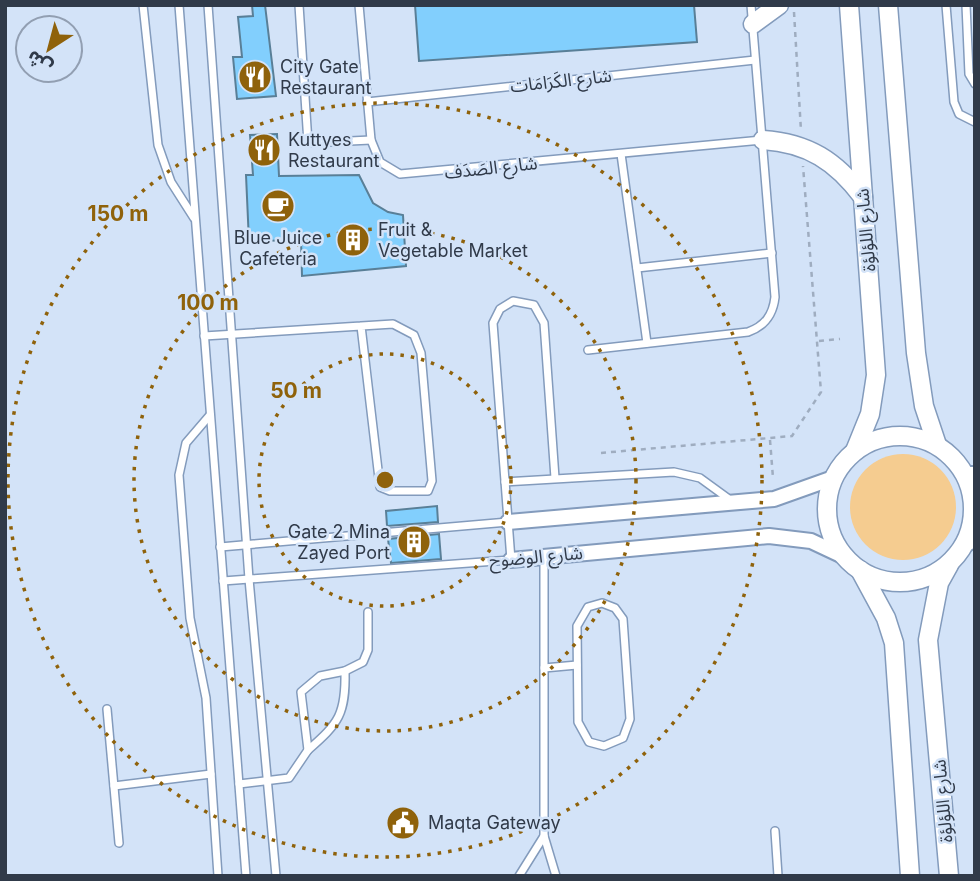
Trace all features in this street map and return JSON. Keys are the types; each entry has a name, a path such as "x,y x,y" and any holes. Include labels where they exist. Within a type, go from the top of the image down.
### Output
{"street":[{"path":"754,24 779,5"},
{"name":"شارع اللؤلؤة","path":"849,5 876,375 870,414 855,451"},
{"path":"888,5 919,378 937,445"},
{"path":"896,106 903,68 899,5"},
{"path":"763,140 792,143 820,154 845,172 863,197"},
{"path":"895,436 916,438 937,445 970,474 974,510 970,543 951,563 935,574 916,581 877,579 860,570 845,556 833,539 827,519 827,498 834,478 855,451 873,440 895,436"},
{"name":"شارع الوضوح","path":"508,522 774,499 834,478"},
{"name":"شارع الوضوح","path":"511,560 769,536 811,541 845,556"},
{"name":"شارع اللؤلؤة","path":"949,876 928,640 939,583 951,563"},
{"path":"860,570 886,618 894,643 910,876"}],"lane":[{"path":"143,5 158,145 171,182 195,219"},
{"path":"179,5 246,876"},
{"path":"208,5 249,579 276,876"},
{"path":"299,5 308,143 371,140"},
{"name":"شارع الصَدَف","path":"359,5 371,140 380,162 400,174 763,140"},
{"path":"588,350 748,332 765,323 774,306 751,5"},
{"path":"946,5 954,102 959,114 975,122"},
{"path":"966,5 969,74 975,84"},
{"name":"شارع الكَرَامَات","path":"367,102 755,60"},
{"path":"621,154 647,343"},
{"path":"637,268 772,253"},
{"path":"511,560 493,323 506,303 520,300 534,305 544,323 555,478"},
{"path":"204,336 232,335 361,326 393,324 414,335 421,353 432,481 428,491 390,491 380,487 361,326"},
{"path":"210,415 186,443 180,475 190,618 206,698 218,876"},
{"path":"505,482 674,471 700,478 733,502"},
{"name":"شارع الوضوح","path":"220,547 508,522"},
{"path":"544,557 544,836 556,876"},
{"name":"شارع الوضوح","path":"223,581 511,560"},
{"path":"595,604 615,608 623,619 630,719 627,733 617,742 596,745 580,729 577,665 577,626 582,612 595,604"},
{"path":"307,750 301,692 320,676 345,671 363,662 368,650 368,612"},
{"path":"544,668 577,665"},
{"path":"239,784 289,778 307,750 334,727 346,703 345,671"},
{"path":"107,709 119,843"},
{"path":"114,786 211,774"},
{"path":"775,831 778,876"},
{"path":"519,876 544,836"}],"path":[{"path":"817,341 840,339"},
{"path":"770,438 773,478"}],"shaded area":[{"path":"903,454 923,458 941,469 952,487 956,507 952,527 941,545 923,556 903,560 883,556 865,545 854,527 850,507 854,487 865,469 883,458"}],"building":[{"path":"252,5 265,5 276,96 237,99 233,57 242,57 238,17 253,16"},
{"path":"415,5 694,5 697,42 419,61"},
{"name":"Fruit & Vegetable Market","path":"277,134 279,176 359,175 373,203 388,212 403,215 406,266 302,276 301,239 249,242 246,175 253,175 250,135"},
{"path":"437,506 438,522 387,526 386,511"},
{"path":"439,534 441,559 391,563 388,539"}],"place":[{"name":"City Gate Restaurant","path":"255,77"},
{"name":"Kuttyes Restaurant","path":"264,150"},
{"name":"Blue Juice Cafeteria","path":"278,206"},
{"name":"Fruit & Vegetable Market","path":"353,240"},
{"name":"Gate 2 Mina Zayed Port","path":"414,542"},
{"name":"Maqta Gateway","path":"403,823"}]}
